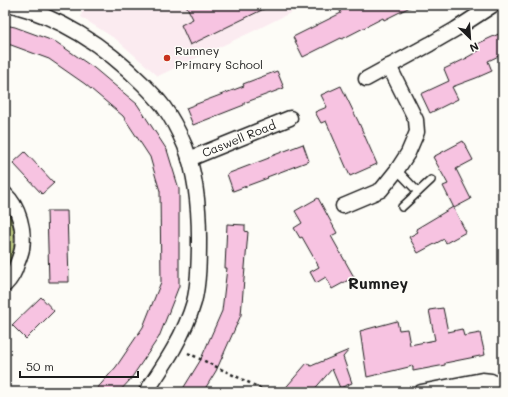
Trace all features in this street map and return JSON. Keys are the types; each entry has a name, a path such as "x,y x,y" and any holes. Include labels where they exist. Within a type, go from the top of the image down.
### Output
{"street":[{"path":"12,5 47,17 65,26 84,37 118,61 139,80 163,106 175,126 189,159 197,197 198,217 199,250 195,300 190,315 175,346 146,392"},
{"path":"366,78 430,44 493,5"},
{"path":"342,206 381,190 408,153 416,132 416,120 389,66"},
{"name":"Caswell Road","path":"189,159 290,118"},
{"path":"5,194 12,202 16,210 21,222 23,236 22,248 15,271 5,285"},
{"path":"421,392 482,380 491,382 503,388"}],"lane":[{"path":"397,170 418,192"},
{"path":"402,207 431,180"}],"path":[{"path":"175,346 268,392"}],"shaded area":[{"name":"Rumney Primary School","path":"83,5 306,5 158,76 117,40 81,17"}],"green space":[{"path":"5,207 12,222 14,239 12,256 5,271"}],"building":[{"path":"186,5 272,5 190,45 181,25 193,19"},
{"path":"337,5 414,5 384,20 383,18 303,57 293,37 341,13"},
{"path":"5,25 15,27 56,42 94,68 137,104 167,150 179,189 179,286 159,337 130,380 119,392 94,392 116,367 143,327 161,282 160,191 150,157 123,116 85,84 49,59 5,44"},
{"path":"503,32 503,54 488,61 492,71 452,87 458,99 430,113 421,94 449,81 444,69 480,50 477,44"},
{"path":"277,71 284,88 193,125 186,108 244,86 243,84"},
{"path":"341,86 377,164 350,176 326,121 321,123 315,112 327,107 321,95"},
{"path":"463,141 473,160 456,169 471,199 454,208 443,186 448,184 433,157"},
{"path":"303,144 309,161 233,191 227,174"},
{"path":"25,152 54,183 42,194 13,163"},
{"path":"318,198 337,233 331,236 354,277 332,289 326,277 316,283 310,272 319,267 302,237 300,238 294,228 302,223 295,211"},
{"path":"453,207 466,232 446,243 444,239 418,253 409,237 418,232 416,229"},
{"path":"47,211 67,211 69,282 49,282"},
{"path":"227,224 245,225 245,231 248,232 241,315 216,371 203,392 181,392 200,361 222,311 227,268 225,268"},
{"path":"41,297 54,311 26,339 12,325"},
{"path":"443,308 448,332 462,329 464,336 480,333 485,355 413,371 413,366 367,377 360,331 397,321 399,330 407,329 410,345 435,340 429,310"},
{"path":"349,350 343,357 352,383 340,388 332,369 312,392 282,392 307,363 311,366"}],"place":[{"name":"Rumney Primary School","path":"167,58"}],"district":[{"name":"Rumney","path":"378,283"}]}
